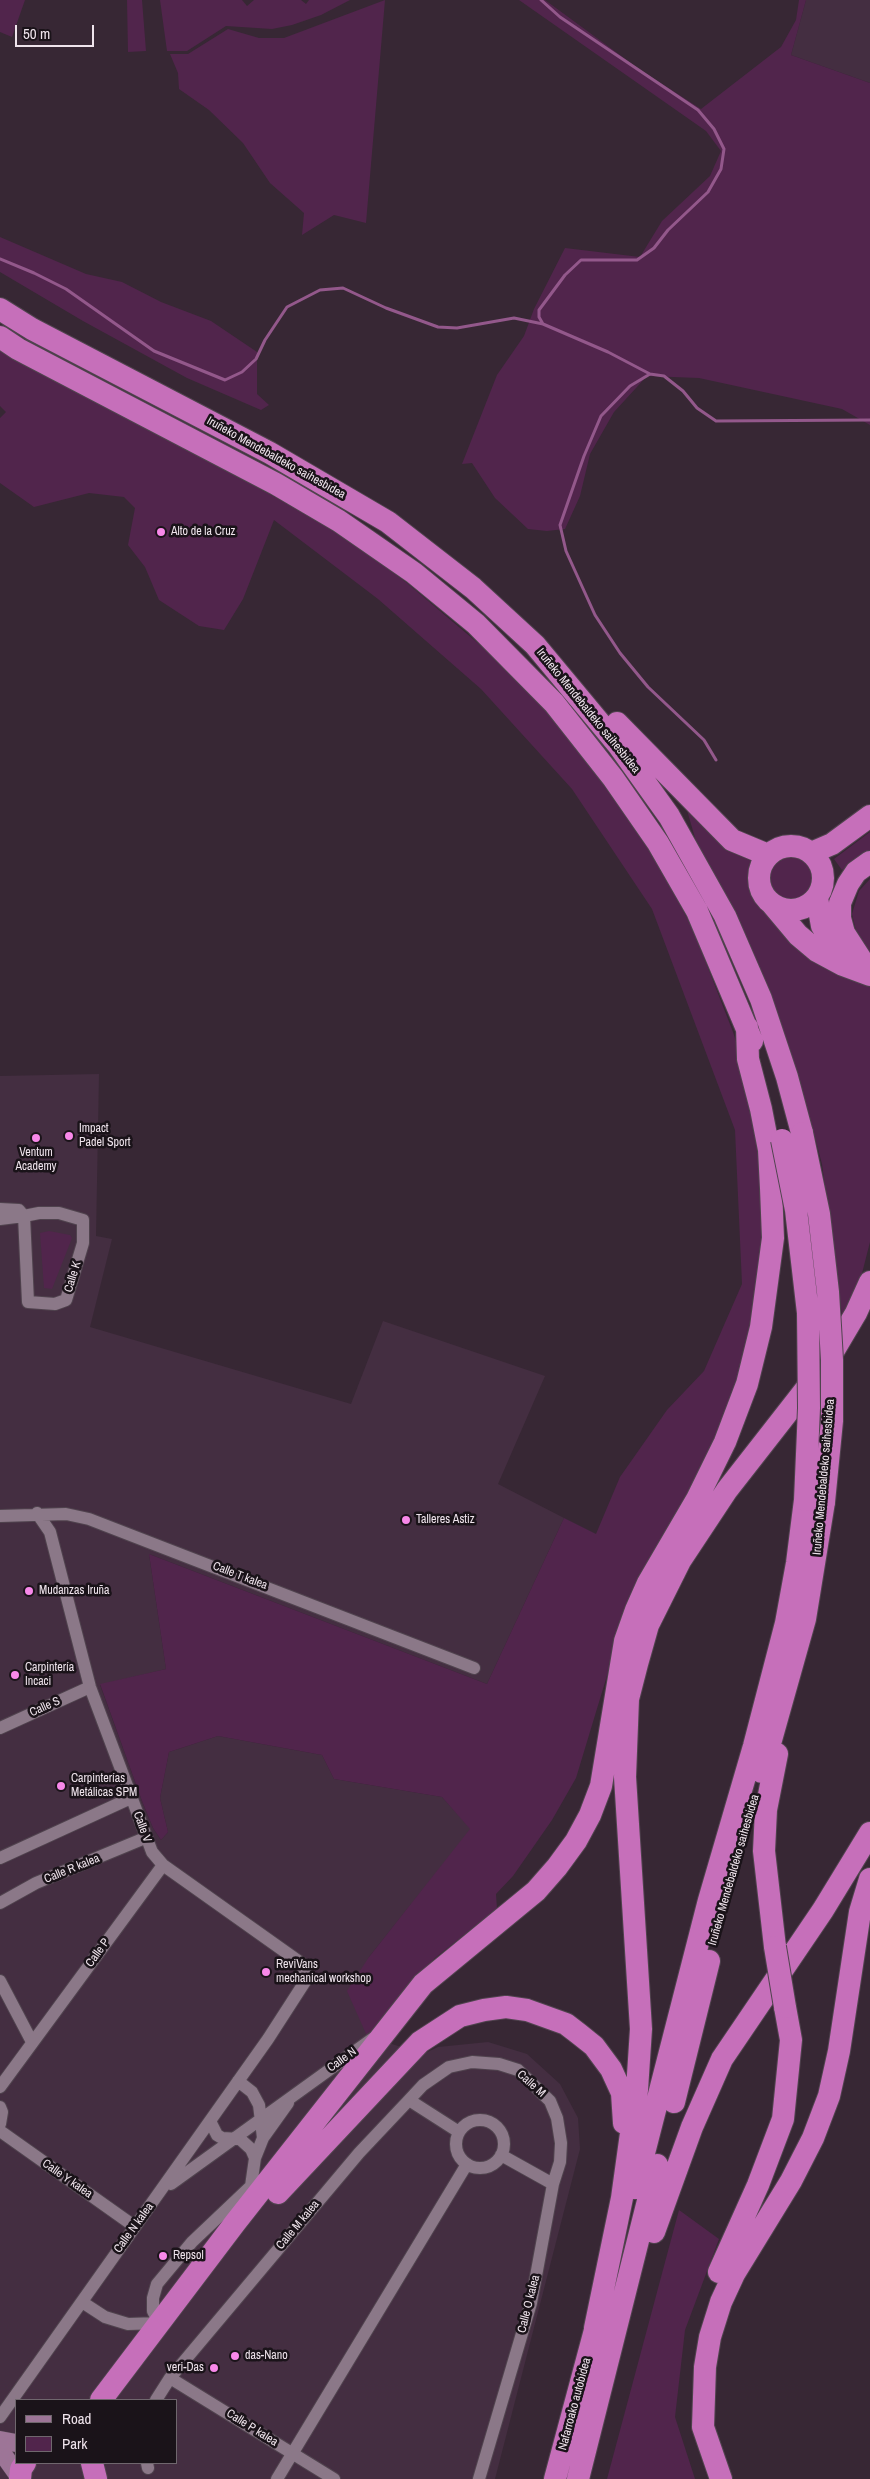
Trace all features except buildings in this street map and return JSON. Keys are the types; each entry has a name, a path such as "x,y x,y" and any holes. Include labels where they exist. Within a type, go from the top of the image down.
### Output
{"highway":[{"name":"Iruñeko Mendebaldeko saihesbidea","path":"0,309 32,329 270,453 388,522 474,588 535,645 619,746 669,816 725,916 761,999 787,1077 792,1136"},
{"name":"Iruñeko Mendebaldeko saihesbidea","path":"0,337 18,349 276,484 339,521 414,573 476,624 554,703 613,778 658,843 697,911 747,1026 767,1083 792,1136 819,1214 828,1292 832,1350 832,1421 815,1501 797,1563 783,1632 754,1746 709,1900 645,2152 605,2331"},
{"path":"535,645 568,671 732,840 768,855"},
{"path":"811,852 832,844 870,816"},
{"path":"772,904 787,910 796,910 811,904 817,898 824,879 823,869 811,852 794,846 785,846 768,855 760,870 760,886 764,896 798,935 817,950 851,969 868,969"},
{"path":"868,969 844,933 840,918 840,903 848,884 856,872 870,862"},
{"path":"817,898 822,926 833,942 868,969"},
{"path":"102,2399 276,2171 423,1984 536,1891 576,1841 590,1815 601,1786 625,1641 636,1610 652,1576 697,1499 725,1442 747,1384 763,1318 772,1238 771,1188 763,1117 748,1059 747,1026"},
{"path":"605,2331 637,2090 641,2029 625,1777 628,1699 648,1625 665,1587 710,1516 827,1362 856,1313 870,1282"},
{"path":"620,1672 639,1620 672,1557 702,1511 742,1459 770,1435"},
{"name":"Iruñeko Mendebaldeko saihesbidea","path":"605,2331 694,2025 723,1901 783,1702 805,1619 815,1501"},
{"path":"721,2479 703,2427 697,2393 700,2352 710,2307 736,2254 758,2185 783,2119 791,2040 775,1947 765,1843 766,1810 782,1727 783,1702"},
{"path":"586,2479 638,2283 666,2195 692,2126 722,2060 823,1910 870,1833"},
{"path":"706,2479 695,2444 691,2420 689,2386 691,2359 698,2326 713,2285 791,2181 813,2138 829,2096 839,2052 860,1912 870,1879"},
{"path":"116,2399 156,2344 289,2180 420,2042 460,2016 506,2008 527,2010 566,2024 594,2046 611,2069 622,2093 626,2169"},
{"path":"605,2331 638,2283"},
{"name":"Nafarroako autobidea","path":"555,2479 605,2331"},
{"name":"Nafarroako autobidea","path":"578,2479 605,2331"}],"street":[{"path":"0,1209 19,1210 24,1216"},
{"name":"Calle K","path":"59,1213 83,1220 85,1226 83,1243 66,1300 55,1304 28,1302 24,1216 59,1213"},
{"path":"0,1219 24,1216"},
{"name":"Calle T kalea","path":"0,1516 37,1513 66,1514 89,1519 134,1534 474,1668"},
{"name":"Calle V","path":"37,1513 50,1532 90,1687 145,1838 152,1852 163,1864 301,1963 308,1977 268,2039"},
{"name":"Calle S","path":"0,1728 90,1687"},
{"path":"0,1858 131,1798"},
{"name":"Calle R kalea","path":"0,1902 36,1883 145,1838"},
{"name":"Calle P","path":"0,2087 163,1864"},
{"path":"0,1981 32,2042"},
{"name":"Calle N","path":"160,2192 232,2138 390,2026"},
{"name":"Calle N kalea","path":"0,2417 268,2039"},
{"name":"Calle M","path":"409,2100 423,2085 449,2067 481,2063 499,2064 518,2070 550,2101 556,2118 562,2142 560,2162 554,2184"},
{"path":"238,2081 257,2098 263,2138"},
{"name":"Calle N","path":"251,2186 255,2158 263,2138 294,2095"},
{"path":"409,2100 459,2132"},
{"name":"Calle M kalea","path":"157,2399 170,2378 359,2153 409,2100"},
{"path":"0,2107 0,2124"},
{"path":"479,2120 494,2125 503,2139 501,2155 490,2166 474,2168 461,2160 456,2146 459,2132 471,2122 479,2120"},
{"path":"210,2121 217,2134 222,2138 232,2138 245,2142 255,2158"},
{"name":"Calle Y kalea","path":"0,2131 134,2226"},
{"path":"501,2155 554,2184"},
{"path":"277,2479 294,2454 467,2164"},
{"path":"82,2302 105,2317 128,2324 159,2323 153,2311 153,2298 157,2284 192,2242 251,2186 276,2171"},
{"name":"Calle O kalea","path":"479,2479 531,2303 554,2184"},
{"name":"Calle P kalea","path":"170,2378 334,2479"},
{"path":"0,2440 15,2443"},
{"path":"0,2450 22,2473"}],"shaded area":[{"path":"806,0 870,0 870,83 791,55"},
{"path":"99,1074 96,1236 112,1239 90,1327 351,1404 383,1321 545,1376 498,1484 564,1518 487,1684 149,1554 166,1669 100,1685 142,1801 153,1828 161,1840 168,1832 160,1798 169,1752 218,1736 322,1755 334,1779 442,1797 471,1829 369,1957 367,2036 423,2054 438,2047 488,2042 527,2054 560,2084 578,2118 580,2149 495,2479 0,2479 0,1076"}],"green space":[{"path":"0,0 25,0 12,37 0,32"},
{"path":"127,0 142,0 146,51 128,52"},
{"path":"160,0 242,0 247,6 254,0 301,0 306,4 309,0 350,0 321,15 292,25 272,29 226,26 187,51 167,51"},
{"path":"385,0 366,223 334,215 302,235 304,213 270,183 243,143 209,110 179,89 178,73 170,54 188,54 228,29 259,38 284,38"},
{"path":"519,0 545,0 639,69 701,109 781,47 796,20 799,0 806,0 791,55 870,83 870,425 842,409 699,378 647,376 614,412 590,454 580,496 565,529 547,531 528,529 495,498 472,463 462,464 497,375 524,336 534,309 565,248 640,257 662,221 710,176 721,151 706,131"},
{"path":"0,237 86,274 122,282 161,302 211,321 257,352 257,394 269,405 261,410 187,378 83,321 0,272"},
{"path":"0,349 338,531 407,583 499,661 565,730 648,841 694,932 733,1032 754,1098 765,1181 764,1254 751,1339 723,1431 622,1626 576,1778 552,1820 513,1876 496,1894 497,1909 435,1958 367,2036 347,1991 369,1957 470,1829 442,1797 334,1779 322,1755 218,1736 169,1752 160,1798 168,1832 161,1840 153,1828 142,1801 100,1684 166,1669 149,1554 487,1684 564,1518 596,1534 620,1477 667,1410 704,1371 742,1284 735,1130 652,909 572,789 481,689 378,599 274,520 243,599 224,630 199,626 159,600 145,567 128,545 135,508 124,497 89,493 34,507 0,483 0,418 6,412 0,406"},
{"path":"686,807 719,838 755,864 754,889 767,914 870,985 870,1242 858,1289 842,1316 822,1164 801,1086 776,1008 739,922 696,841"},
{"path":"870,832 870,850 842,870 834,859"},
{"path":"787,855 797,855 806,859 812,865 815,870 815,888 806,899 797,903 787,903 778,899 772,893 768,884 768,874 772,865 778,859"},
{"path":"870,879 870,952 857,935 852,914 859,891"},
{"path":"49,1231 70,1235 72,1238 52,1289 44,1288 40,1233"},
{"path":"679,2210 719,2239 685,2330 675,2417 695,2479 607,2479"}],"waterway":[{"path":"541,0 560,17 698,110 714,129 724,149 721,169 708,192 668,230 654,248 637,260 581,260 565,275 539,310 539,317 543,324"},
{"path":"0,259 66,289 154,351 225,380 242,372 256,359 265,340 287,307 320,290 343,288 386,308 438,327 457,328 514,318 543,324 608,352 650,374 664,376 683,391 697,408 716,421 870,420"},
{"path":"650,374 630,386 601,416 584,456 560,525 566,551 595,615 620,653 648,687 704,740 716,760"}],"place":[{"name":"Alto de la Cruz","path":"161,532"},
{"name":"Impact Padel Sport","path":"69,1136"},
{"name":"Ventum Academy","path":"36,1138"},
{"name":"Talleres Astiz","path":"406,1520"},
{"name":"Mudanzas Iruña","path":"29,1591"},
{"name":"Carpintería Incaci","path":"15,1675"},
{"name":"Carpinterías Metálicas SPM","path":"61,1786"},
{"name":"ReviVans mechanical workshop","path":"266,1972"},
{"name":"Repsol","path":"163,2256"},
{"name":"das-Nano","path":"235,2356"},
{"name":"veri-Das","path":"214,2368"}]}
